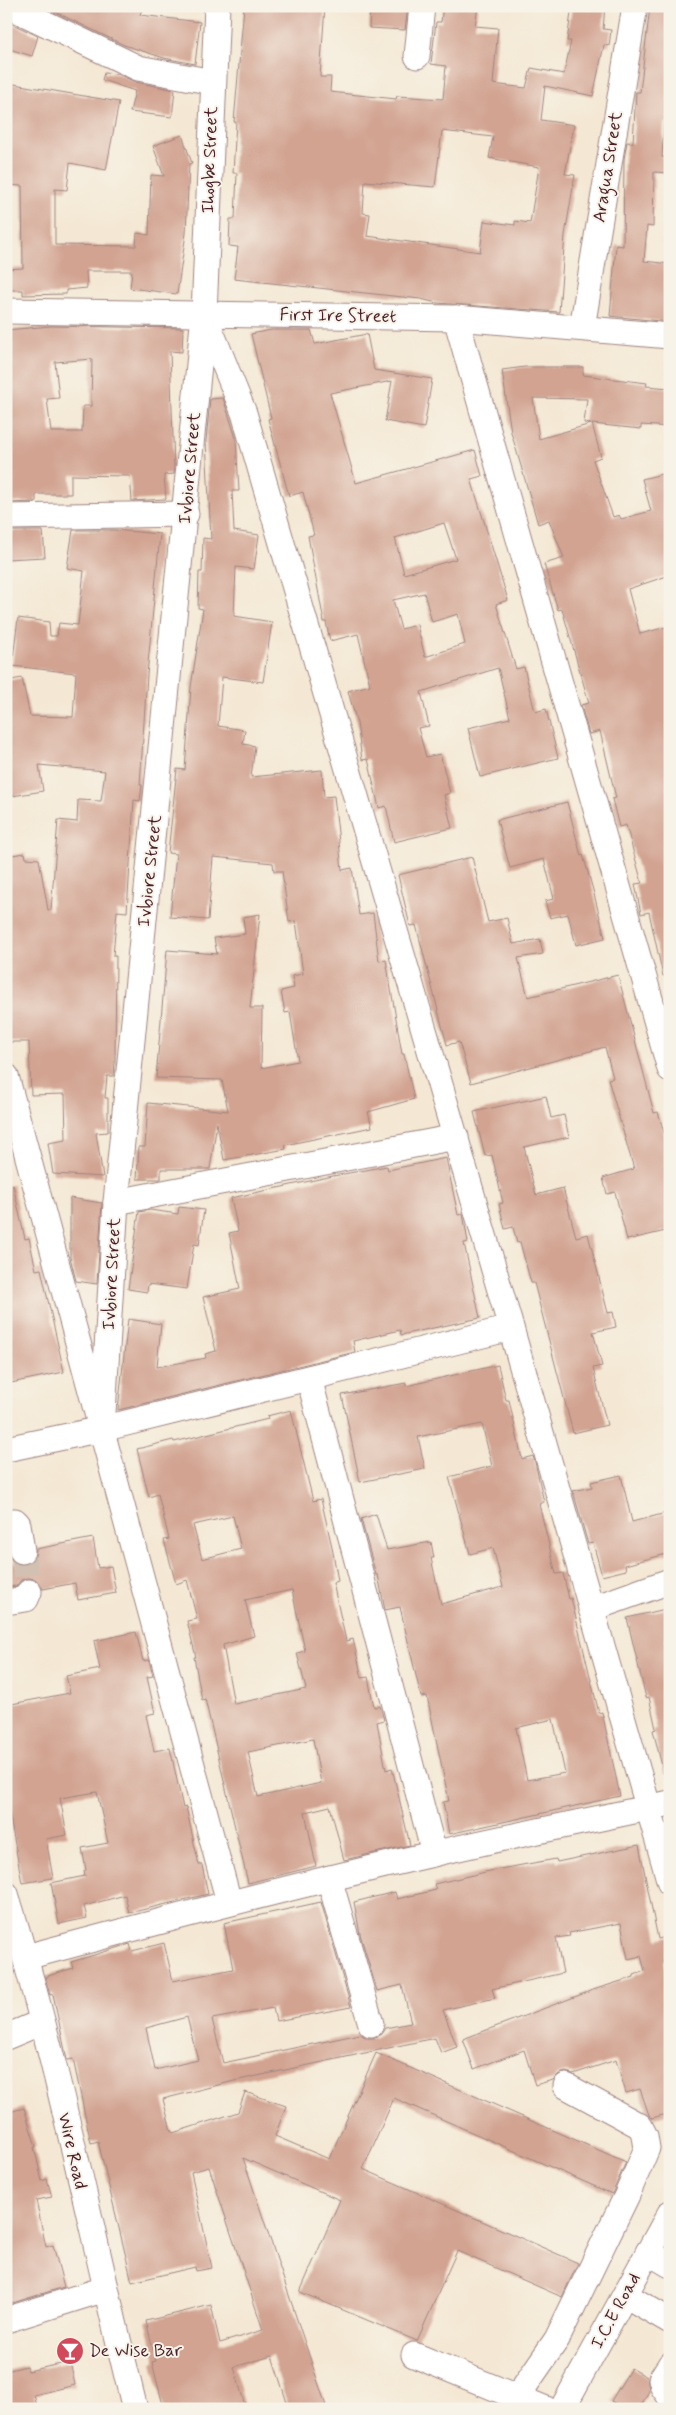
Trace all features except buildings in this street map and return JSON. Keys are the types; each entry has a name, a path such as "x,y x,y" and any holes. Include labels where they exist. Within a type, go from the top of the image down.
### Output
{"street":[{"path":"9,6 138,68 213,82"},
{"name":"Ihogbe Street","path":"204,314 217,6"},
{"path":"417,56 422,6"},
{"name":"Aragua Street","path":"582,328 635,6"},
{"name":"First Ire Street","path":"6,312 456,318 670,336"},
{"path":"204,314 244,413 456,1137 591,1609 659,1805 670,1883"},
{"name":"Ivbiore Street","path":"102,1429 116,1202 186,514 204,314"},
{"path":"456,318 670,1069"},
{"path":"6,516 186,514"},
{"path":"6,1076 229,1902"},
{"path":"116,1202 456,1137"},
{"path":"6,1449 102,1429 511,1328"},
{"path":"308,1378 434,1854"},
{"path":"6,1521 15,1521 18,1524 22,1552"},
{"path":"591,1609 670,1581"},
{"path":"6,1602 26,1599 29,1592"},
{"path":"26,1957 229,1902 434,1854 659,1805"},
{"path":"329,1878 371,2024"},
{"name":"Wire Road","path":"6,1894 26,1957 135,2409"},
{"path":"6,2036 42,2022"},
{"path":"517,2397 557,2339 627,2195 647,2148 645,2136 640,2126 566,2086"},
{"name":"I.C.E Road","path":"562,2409 670,2214"},
{"path":"648,2252 670,2265"},
{"path":"6,2320 105,2289"},
{"path":"626,2295 670,2321"},
{"path":"414,2355 546,2409"},
{"path":"670,2365 661,2379 663,2387 670,2396"}],"tunnel":[{"path":"22,1551 29,1592"}],"place":[{"name":"De Wise Bar","path":"70,2351"}]}
